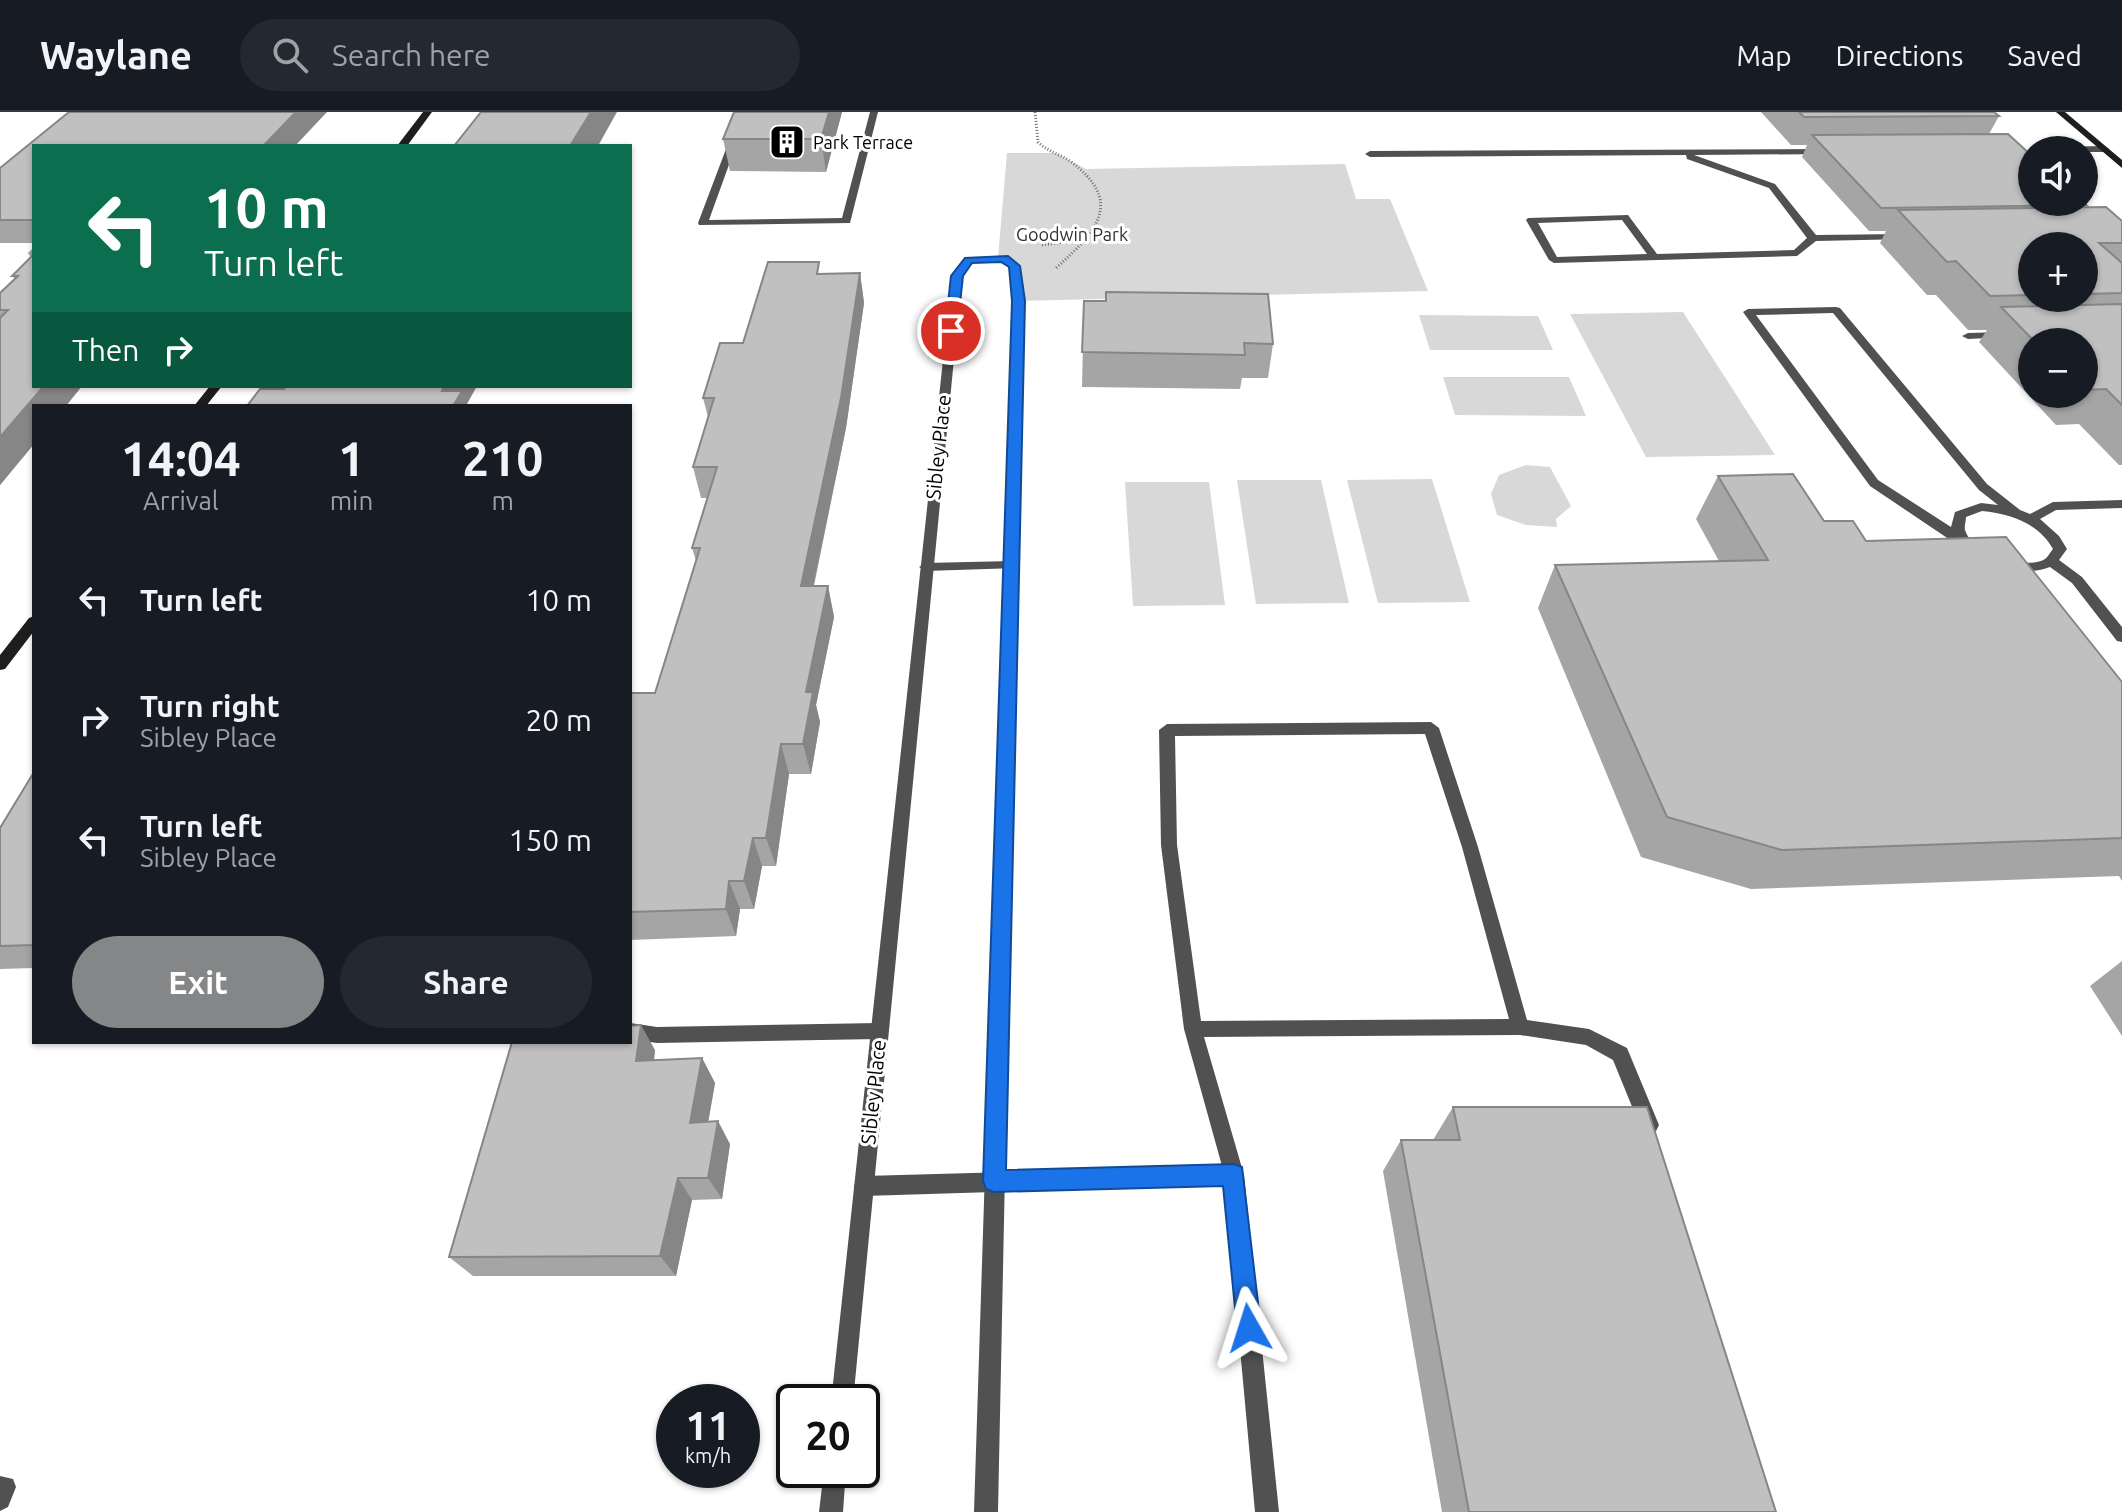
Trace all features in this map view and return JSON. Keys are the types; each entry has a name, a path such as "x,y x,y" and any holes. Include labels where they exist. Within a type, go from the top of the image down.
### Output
{"street":[{"path":"404,144 428,112"},
{"path":"744,112 703,223 846,221 874,112"},
{"path":"2060,112 2122,165"},
{"path":"2098,149 2104,149"},
{"path":"1370,154 1832,152"},
{"path":"1679,153 1772,186 1813,238"},
{"path":"1654,257 1625,217 1531,220 1554,260 1797,253 1813,238 1921,237"},
{"name":"Sibley Place","path":"844,1384 957,276 969,260 987,257 1004,259 1015,266 1019,279 986,1512"},
{"path":"1963,541 1956,522 1969,510 1997,508 2031,519 2055,539 2060,549 2052,562 2036,567 2004,564 1963,541 1874,483 1748,312 1836,310 1983,487 2015,512"},
{"path":"1968,336 2014,335"},
{"path":"202,404 214,388"},
{"path":"2031,519 2053,506 2122,504"},
{"path":"2052,562 2077,580 2122,637"},
{"path":"926,567 1012,565"},
{"path":"0,665 32,624"},
{"path":"1267,1512 1234,1175 1193,1029 1169,845 1167,730 1431,728 1470,847 1520,1027"},
{"path":"1193,1029 1520,1027 1589,1037 1620,1054 1657,1149"},
{"path":"632,1031 671,1035 879,1031"},
{"path":"864,1186 1234,1175"},
{"path":"0,1487 5,1487 0,1499"},
{"path":"831,1512 833,1488"}],"path":[{"path":"1035,112 1034,133 1040,146 1066,159 1101,195 1103,215 1089,239 1056,268"},
{"path":"1037,245 1089,239"}],"green space":[{"name":"Goodwin Park","path":"1007,153 1055,153 1086,169 1345,164 1356,199 1390,199 1428,291 1018,301 1015,266 998,258"},
{"path":"1683,312 1775,455 1646,457 1570,314"},
{"path":"1419,315 1538,316 1553,350 1430,350"},
{"path":"1443,377 1569,377 1586,416 1455,415"},
{"path":"1526,465 1550,467 1571,506 1556,519 1557,527 1526,525 1497,515 1491,494 1499,475"},
{"path":"1432,479 1470,602 1378,603 1347,480"},
{"path":"1237,480 1321,480 1349,603 1256,604"},
{"path":"1125,482 1209,482 1225,605 1133,606"}],"building":[{"path":"69,112 296,112 265,144 32,144 32,220 0,220 0,168"},
{"path":"481,112 591,112 571,144 456,144"},
{"path":"734,112 829,112 821,139 723,139"},
{"path":"1799,112 1994,112 1999,116 1804,117"},
{"path":"2008,134 2018,143 2018,206 1881,208 1812,135"},
{"path":"2098,207 2106,207 2122,221 2122,243 2099,243 2122,263 2122,293 2098,294 2098,232 2018,232 2018,295 1990,296 1956,261 1947,262 1898,210 2018,208 2018,216 2098,216"},
{"path":"32,256 32,388 42,388 0,437 0,318 8,310 0,310 0,293 18,276 12,276"},
{"path":"768,262 819,262 817,274 860,273 841,398 801,586 828,586 806,692 813,692 803,744 781,744 766,838 753,838 744,881 729,881 726,909 632,912 632,693 655,693 700,548 692,548 717,467 693,467 714,398 703,398 720,343 743,343"},
{"path":"1106,292 1268,294 1273,344 1244,343 1245,355 1082,352 1084,301 1106,301"},
{"path":"2122,304 2122,405 2106,389 2098,389 2098,328 2021,328 2001,307 2018,307 2018,312 2098,312 2098,305"},
{"path":"443,388 442,391 462,391 454,404 249,404 260,389"},
{"path":"1793,474 1824,521 1853,521 1866,541 2006,537 2122,682 2122,838 1782,850 1667,817 1555,565 1768,560 1718,476"},
{"path":"32,775 32,945 0,946 0,828"},
{"path":"641,1025 636,1061 702,1058 690,1123 718,1121 708,1178 678,1178 660,1256 449,1257 511,1044 632,1044 632,1026"},
{"path":"1453,1107 1647,1107 1776,1512 1469,1512 1401,1140 1460,1140"}],"place":[{"name":"Park Terrace","path":"787,142"}],"route":[{"path":"951,331 957,276 961,268 969,260 987,257 1004,259 1015,266 1019,279 994,1181 1234,1175 1249,1328"}]}
